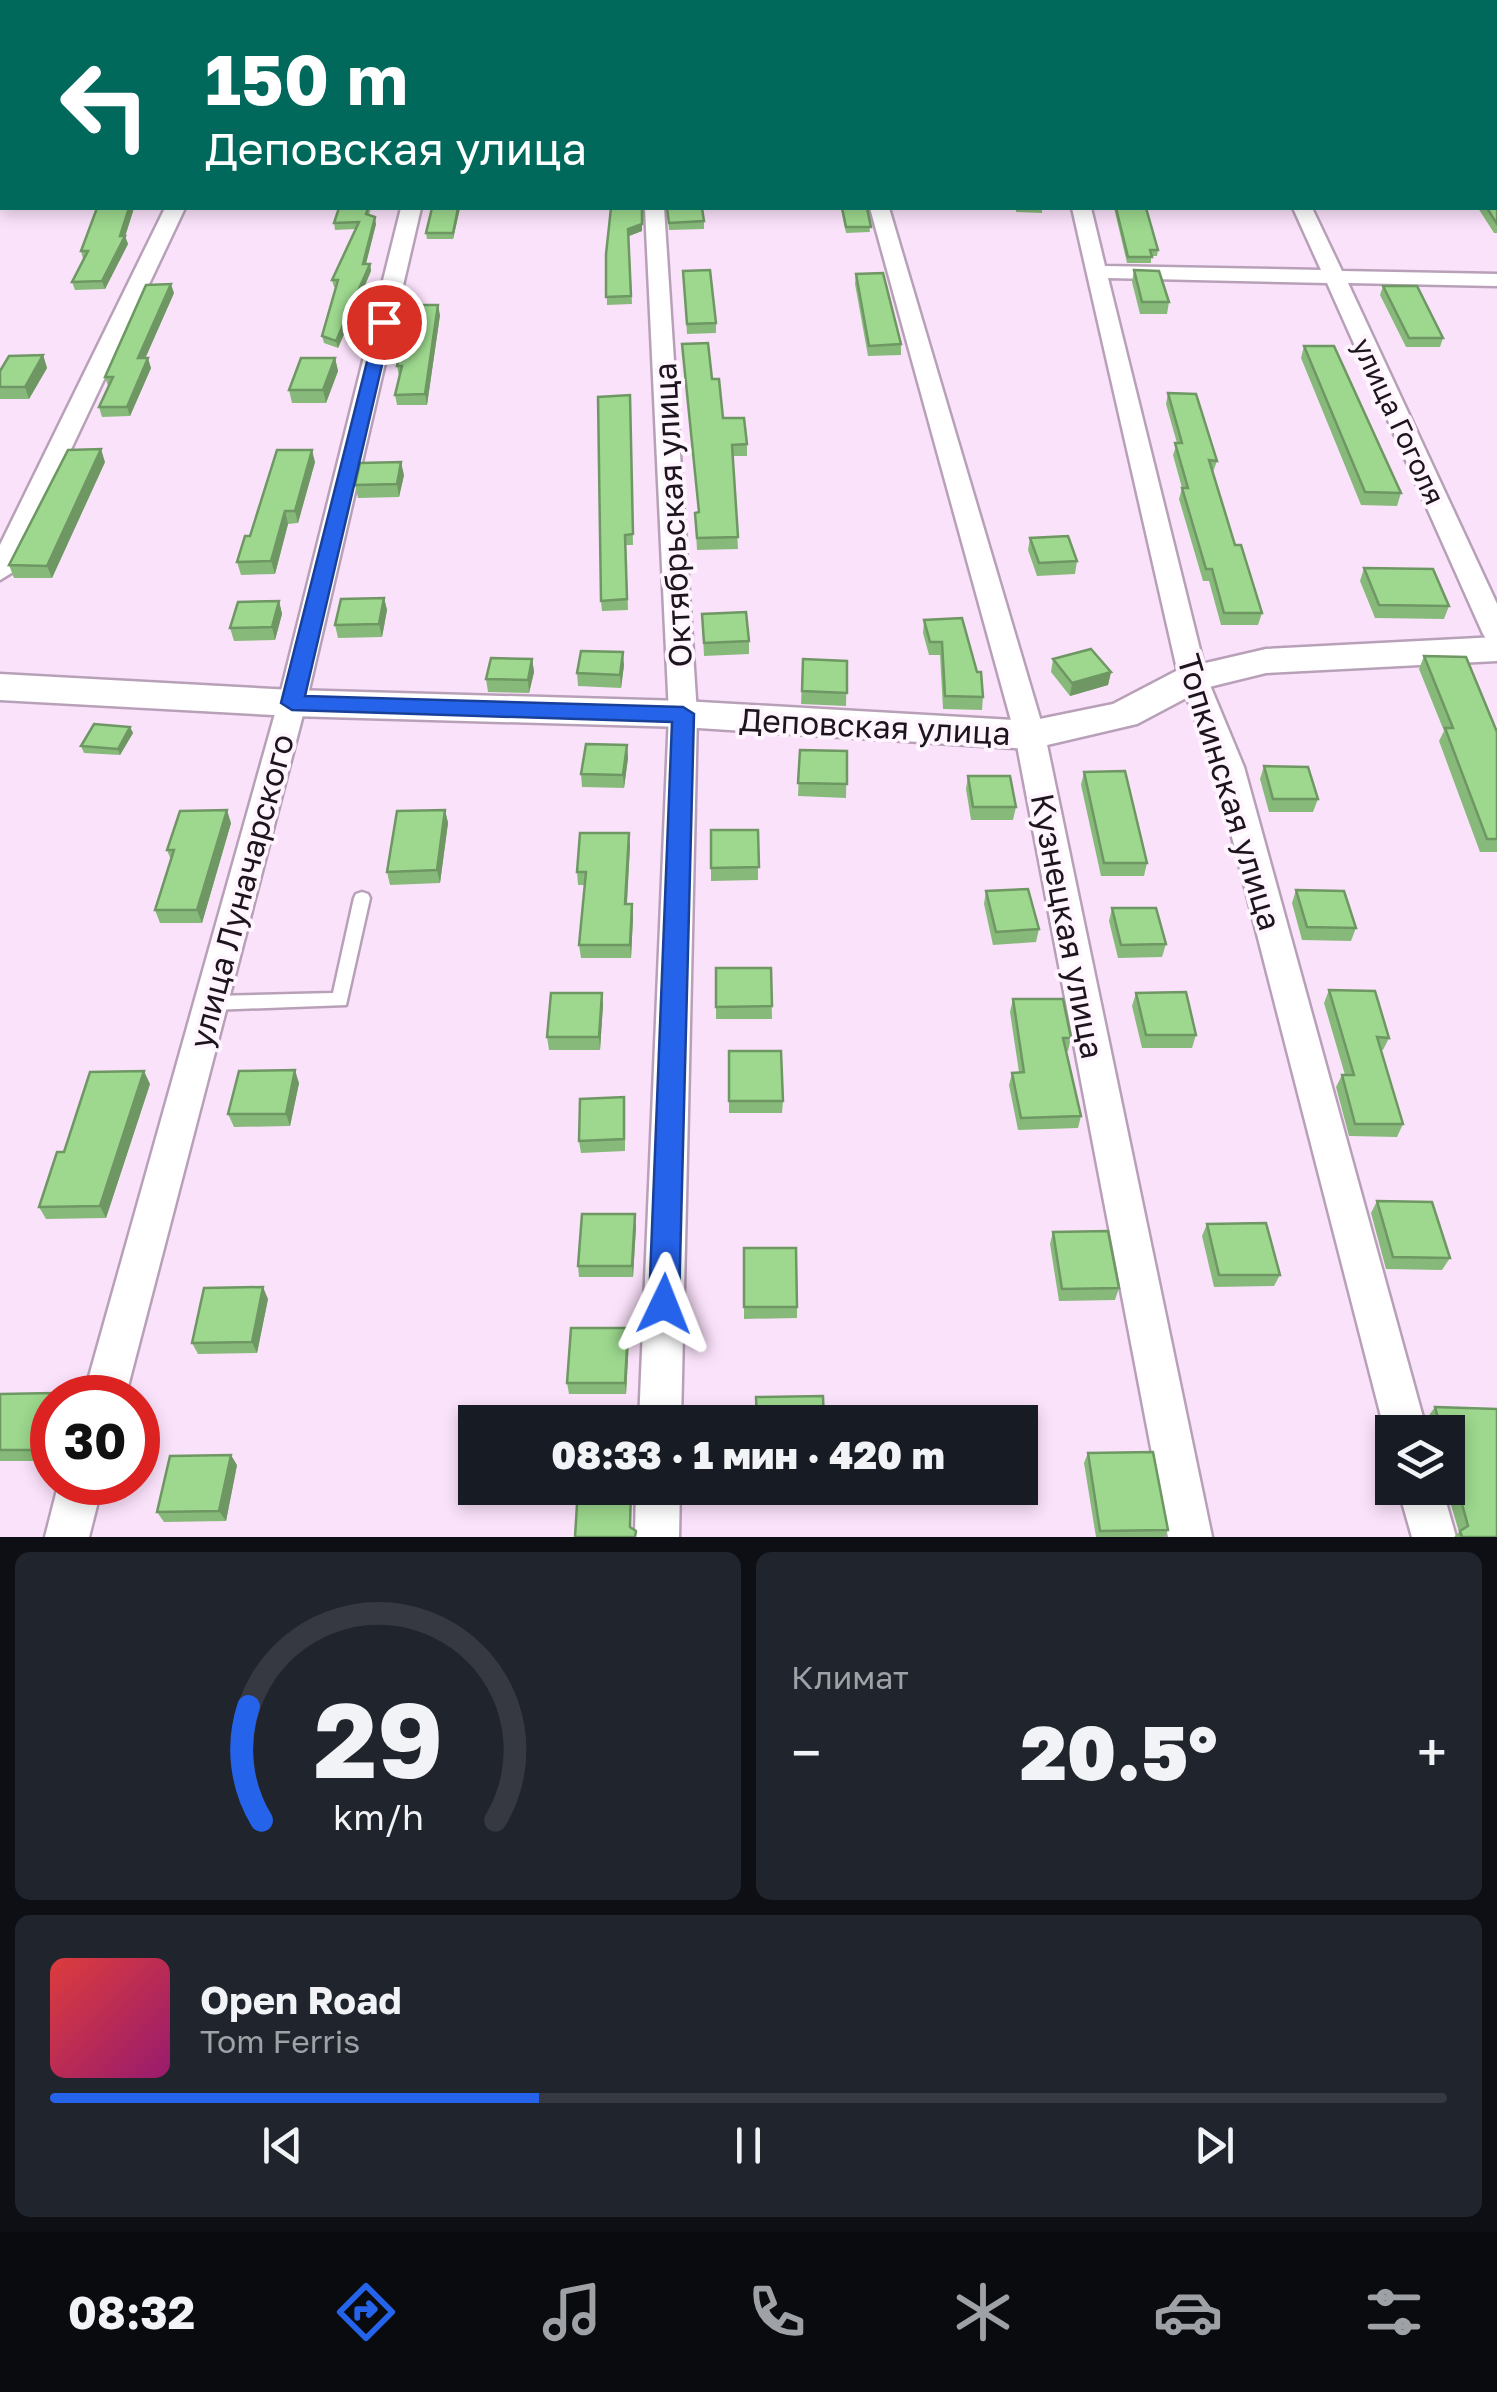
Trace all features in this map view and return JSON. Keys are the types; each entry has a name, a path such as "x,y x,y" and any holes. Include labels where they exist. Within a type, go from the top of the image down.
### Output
{"street":[{"path":"0,572 174,210"},
{"name":"улица Луначарского","path":"110,1375 292,703 411,210"},
{"name":"Октябрьская улица","path":"654,210 683,714 661,1405"},
{"name":"Кузнецкая улица","path":"880,210 1030,735 1190,1537"},
{"name":"Топкинская улица","path":"1082,210 1194,678 1229,768 1401,1415"},
{"name":"улица Гоголя","path":"1304,210 1497,634"},
{"path":"1096,272 1497,280"},
{"name":"Деповская улица","path":"0,688 292,703 683,714 1030,735 1123,716 1194,678 1266,661 1497,649"},
{"path":"67,1537 76,1505"},
{"path":"657,1537 658,1505"},
{"path":"1425,1505 1434,1537"}],"lane":[{"path":"211,1003 340,1000 362,898"}],"building":[{"path":"96,210 128,210 120,236 125,236 102,281 72,282 88,251 81,251"},
{"path":"338,210 367,210 366,214 375,217 363,264 370,264 336,341 322,336 338,280 332,280 359,222 334,223"},
{"path":"432,210 458,210 453,233 426,233"},
{"path":"611,210 642,210 642,224 628,229 631,296 606,297"},
{"path":"667,210 702,210 704,221 669,223"},
{"path":"842,210 867,210 871,227 846,227"},
{"path":"1116,210 1147,210 1158,250 1150,250 1152,257 1128,257"},
{"path":"710,270 716,323 687,324 683,271"},
{"path":"1134,270 1159,271 1169,302 1142,302"},
{"path":"883,273 901,344 869,346 856,274"},
{"path":"171,284 138,358 148,358 127,407 99,407 113,377 105,377 146,285"},
{"path":"1383,286 1417,286 1443,338 1409,338"},
{"path":"410,305 438,305 425,394 395,395 402,366 397,366"},
{"path":"708,343 712,379 719,379 723,418 744,418 747,444 732,445 738,537 697,538 695,513 699,512 682,344"},
{"path":"1304,346 1334,346 1401,493 1365,492"},
{"path":"43,355 25,387 0,387 0,371 9,356"},
{"path":"301,358 335,358 323,390 289,390"},
{"path":"1168,393 1196,394 1217,461 1209,460 1235,545 1241,545 1262,613 1224,613 1212,569 1206,569 1182,488 1188,488 1175,443 1182,443"},
{"path":"630,395 633,534 625,535 627,599 601,601 598,397"},
{"path":"101,449 47,566 9,565 68,450"},
{"path":"277,450 312,450 295,511 285,511 271,561 237,562 245,536 250,536"},
{"path":"401,462 397,484 355,485 360,463"},
{"path":"1068,536 1077,561 1039,563 1030,538"},
{"path":"1364,568 1433,569 1449,606 1379,605"},
{"path":"384,598 379,624 335,625 341,599"},
{"path":"279,601 272,627 230,628 238,602"},
{"path":"746,612 749,641 704,643 702,614"},
{"path":"962,618 977,672 981,672 983,697 945,696 942,642 930,642 924,620"},
{"path":"1091,649 1111,672 1072,683 1053,659"},
{"path":"581,651 623,652 620,675 577,673"},
{"path":"1424,656 1466,657 1497,732 1497,839 1487,839 1445,728 1453,728"},
{"path":"491,658 532,659 528,680 486,679"},
{"path":"803,659 847,661 847,693 802,691"},
{"path":"94,724 130,727 118,749 81,746"},
{"path":"586,744 627,745 623,775 581,774"},
{"path":"800,750 847,751 847,784 798,783"},
{"path":"1264,766 1308,767 1318,799 1273,799"},
{"path":"1125,771 1147,863 1104,863 1084,772"},
{"path":"968,776 1010,776 1016,807 973,807"},
{"path":"227,810 197,910 155,910 174,850 167,850 180,811"},
{"path":"445,810 437,870 387,872 397,811"},
{"path":"711,830 758,830 759,867 711,868"},
{"path":"580,833 629,833 625,904 632,904 630,945 579,945 586,872 577,872"},
{"path":"1028,889 1039,929 996,932 986,891"},
{"path":"1296,890 1344,891 1356,928 1307,927"},
{"path":"1112,908 1156,908 1166,944 1121,945"},
{"path":"716,968 771,968 772,1006 716,1007"},
{"path":"1329,990 1375,991 1389,1038 1377,1037 1403,1124 1355,1124 1342,1075 1354,1075"},
{"path":"1186,992 1196,1035 1146,1035 1136,993"},
{"path":"551,993 602,993 599,1037 547,1037"},
{"path":"1013,999 1063,999 1071,1038 1063,1038 1081,1116 1021,1118 1012,1073 1024,1072"},
{"path":"729,1051 781,1051 783,1101 729,1101"},
{"path":"295,1070 286,1114 228,1114 239,1071"},
{"path":"144,1071 100,1206 39,1207 57,1152 64,1152 90,1072"},
{"path":"624,1097 624,1139 579,1141 580,1099"},
{"path":"1377,1201 1432,1202 1450,1258 1393,1257"},
{"path":"582,1214 635,1214 632,1266 578,1266"},
{"path":"1266,1223 1280,1275 1219,1275 1207,1224"},
{"path":"1108,1231 1119,1288 1062,1289 1053,1232"},
{"path":"744,1248 796,1248 797,1307 744,1307"},
{"path":"263,1287 252,1342 192,1343 204,1288"},
{"path":"571,1328 628,1328 625,1383 567,1383"},
{"path":"30,1393 30,1450 0,1450 0,1394"},
{"path":"823,1396 823,1405 756,1405 756,1397"},
{"path":"1435,1407 1497,1409 1497,1537 1462,1537 1460,1531 1468,1526 1462,1505 1465,1415 1437,1415"},
{"path":"1153,1452 1168,1530 1100,1531 1088,1453"},
{"path":"231,1455 219,1511 157,1512 170,1456"},
{"path":"577,1505 631,1505 630,1527 636,1531 635,1537 575,1537"}],"route":[{"path":"384,322 292,703 683,714 664,1304"}]}
